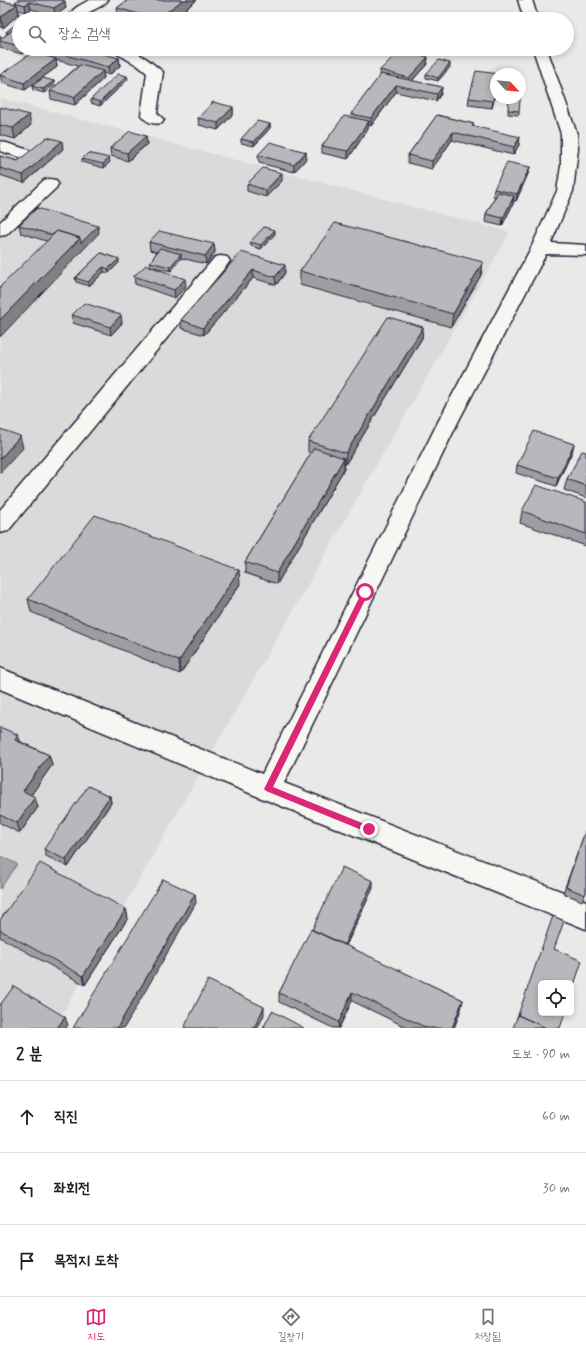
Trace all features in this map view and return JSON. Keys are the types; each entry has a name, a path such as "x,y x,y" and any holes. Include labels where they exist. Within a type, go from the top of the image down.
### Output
{"street":[{"path":"79,12 82,9 101,0"},
{"path":"525,0 529,12"},
{"path":"131,56 155,72 149,115 156,120"},
{"path":"268,789 448,422 540,248 565,191 570,149 569,134 542,56"},
{"path":"0,146 23,152"},
{"path":"0,231 50,184"},
{"path":"540,248 586,250"},
{"path":"0,525 221,261"},
{"path":"0,678 268,789 586,915"}],"shaded area":[{"path":"0,98 510,232 54,1028 0,1028"},
{"path":"0,856 17,864 0,889"}],"building":[{"path":"17,0 65,1 54,8 29,2 25,5 15,2"},
{"path":"128,0 183,0 167,12 132,12 117,8"},
{"path":"0,1 17,4 0,17"},
{"path":"12,27 12,30 9,33 6,32"},
{"path":"12,30 12,44 0,40"},
{"path":"27,56 46,56 56,59 24,83 0,75"},
{"path":"69,56 111,56 119,58 108,67"},
{"path":"394,56 428,57 409,78 380,70"},
{"path":"439,60 450,63 438,78 426,74"},
{"path":"80,65 103,71 74,97 50,91"},
{"path":"476,71 490,73 490,101 469,98"},
{"path":"118,74 127,76 100,102 91,99"},
{"path":"381,74 442,87 437,94 396,85 371,118 351,114"},
{"path":"43,78 54,81 43,89 32,86"},
{"path":"213,102 233,107 218,123 198,118"},
{"path":"508,104 520,104 519,111 508,110"},
{"path":"0,107 29,115 13,128 0,125"},
{"path":"437,115 474,124 472,126 520,137 514,147 453,132 432,161 408,155"},
{"path":"344,116 369,121 348,151 322,146"},
{"path":"257,121 270,124 254,142 241,139"},
{"path":"130,131 146,136 127,153 110,148"},
{"path":"47,137 62,141 23,175 0,168 0,156 18,161"},
{"path":"270,142 306,152 294,165 258,155"},
{"path":"88,153 109,158 103,164 82,159"},
{"path":"507,162 530,167 517,194 494,189"},
{"path":"263,168 282,173 266,190 247,184"},
{"path":"498,192 514,196 503,218 486,214"},
{"path":"37,208 98,226 81,243 80,238 57,231 52,235 19,225"},
{"path":"335,223 483,262 453,314 300,271"},
{"path":"264,227 275,230 261,245 250,242"},
{"path":"57,231 80,238 0,320 0,287"},
{"path":"159,231 214,244 205,256 149,242"},
{"path":"160,248 181,254 170,267 150,262"},
{"path":"241,252 285,265 275,277 253,270 203,328 181,320"},
{"path":"101,253 119,259 108,269 103,267 88,282 75,278"},
{"path":"146,265 185,279 174,290 134,276"},
{"path":"84,303 121,315 110,327 72,315"},
{"path":"388,317 423,327 346,453 308,441"},
{"path":"0,429 20,436 0,459"},
{"path":"534,431 574,444 558,478 517,465"},
{"path":"314,448 344,458 277,573 245,562"},
{"path":"582,451 586,452 586,486 567,479"},
{"path":"536,485 586,502 586,534 522,511"},
{"path":"95,515 239,570 179,661 28,599"},
{"path":"0,727 18,735 15,740 49,755 23,791 35,797 17,823 0,815"},
{"path":"88,786 110,796 66,860 44,849"},
{"path":"586,829 586,892 585,895 566,887"},
{"path":"40,863 126,909 83,976 0,930 0,920"},
{"path":"342,867 373,881 344,945 312,930"},
{"path":"163,879 195,894 117,1028 73,1028"},
{"path":"553,916 564,921 554,949 582,961 574,985 574,980 538,980 538,1016 564,1016 560,1028 546,1028 518,1015"},
{"path":"311,929 463,1000 452,1028 427,1028 352,992 339,1022 279,993"},
{"path":"208,980 264,1007 254,1028 184,1028"},
{"path":"14,986 65,1017 57,1028 0,1028 0,1005"},
{"path":"272,1011 304,1028 263,1028"},
{"path":"518,1015 546,1028 513,1028"}],"route":[{"path":"365,592 268,789 369,829"}]}
